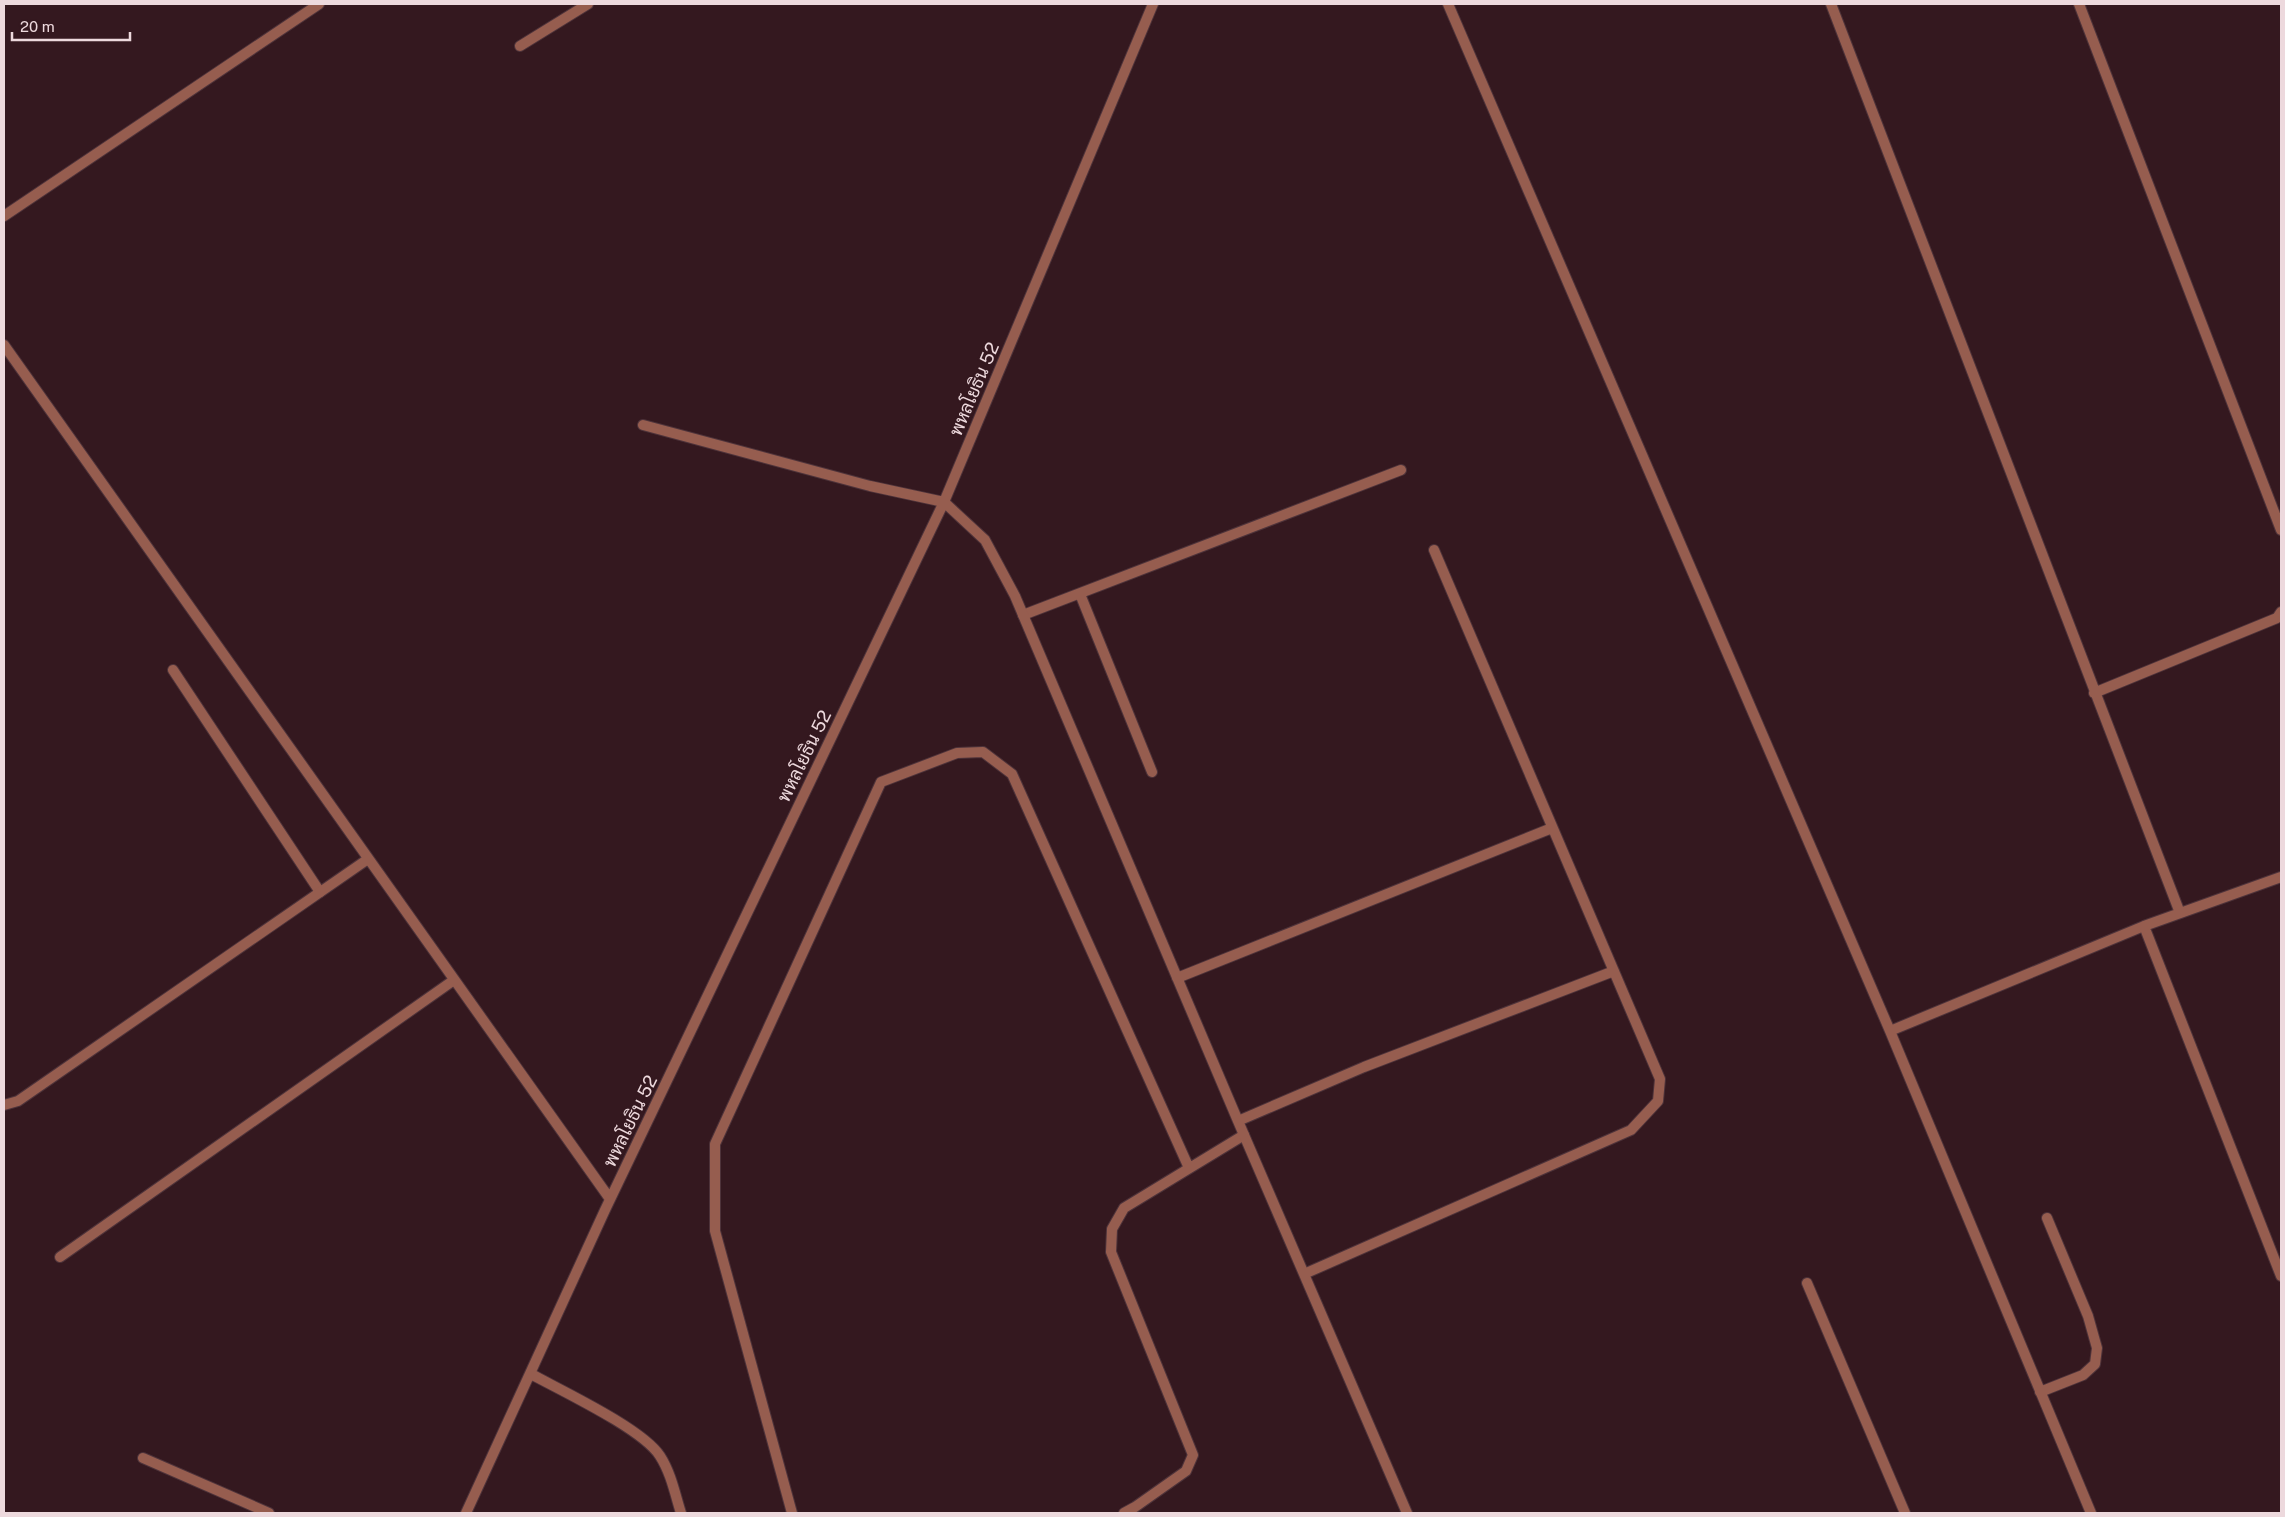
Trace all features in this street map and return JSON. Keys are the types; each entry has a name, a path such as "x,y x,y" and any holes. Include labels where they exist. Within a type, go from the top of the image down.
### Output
{"street":[{"path":"4,216 319,4"},
{"path":"520,46 588,4"},
{"name":"พหลโยธิน 52","path":"466,1513 610,1199 944,502 1153,4"},
{"path":"1448,4 1890,1031 2091,1513"},
{"path":"1831,4 2180,913"},
{"path":"2079,4 2281,530"},
{"path":"4,345 610,1199"},
{"path":"643,425 870,486 944,502 986,540 1023,615 1407,1513"},
{"path":"1023,615 1401,470"},
{"path":"1304,1274 1631,1130 1658,1102 1660,1079 1434,550"},
{"path":"1080,594 1152,772"},
{"path":"2094,693 2277,618 2281,612"},
{"path":"172,670 320,892"},
{"path":"792,1513 714,1231 715,1144 881,782 957,753 984,752 1012,774 1189,1168"},
{"path":"1177,978 1552,828"},
{"path":"4,1105 18,1102 368,859"},
{"path":"1890,1031 2144,926 2281,877"},
{"path":"2144,926 2281,1276"},
{"path":"1238,1121 1364,1067 1614,971"},
{"path":"60,1257 454,980"},
{"path":"1124,1513 1186,1471 1194,1454 1111,1252 1112,1229 1124,1208 1244,1135"},
{"path":"2040,1392 2083,1375 2095,1364 2097,1348 2088,1316 2047,1218"},
{"path":"1807,1283 1905,1513"},
{"path":"531,1374 641,1436 659,1454 670,1476 681,1513"},
{"path":"142,1458 269,1513"}]}
